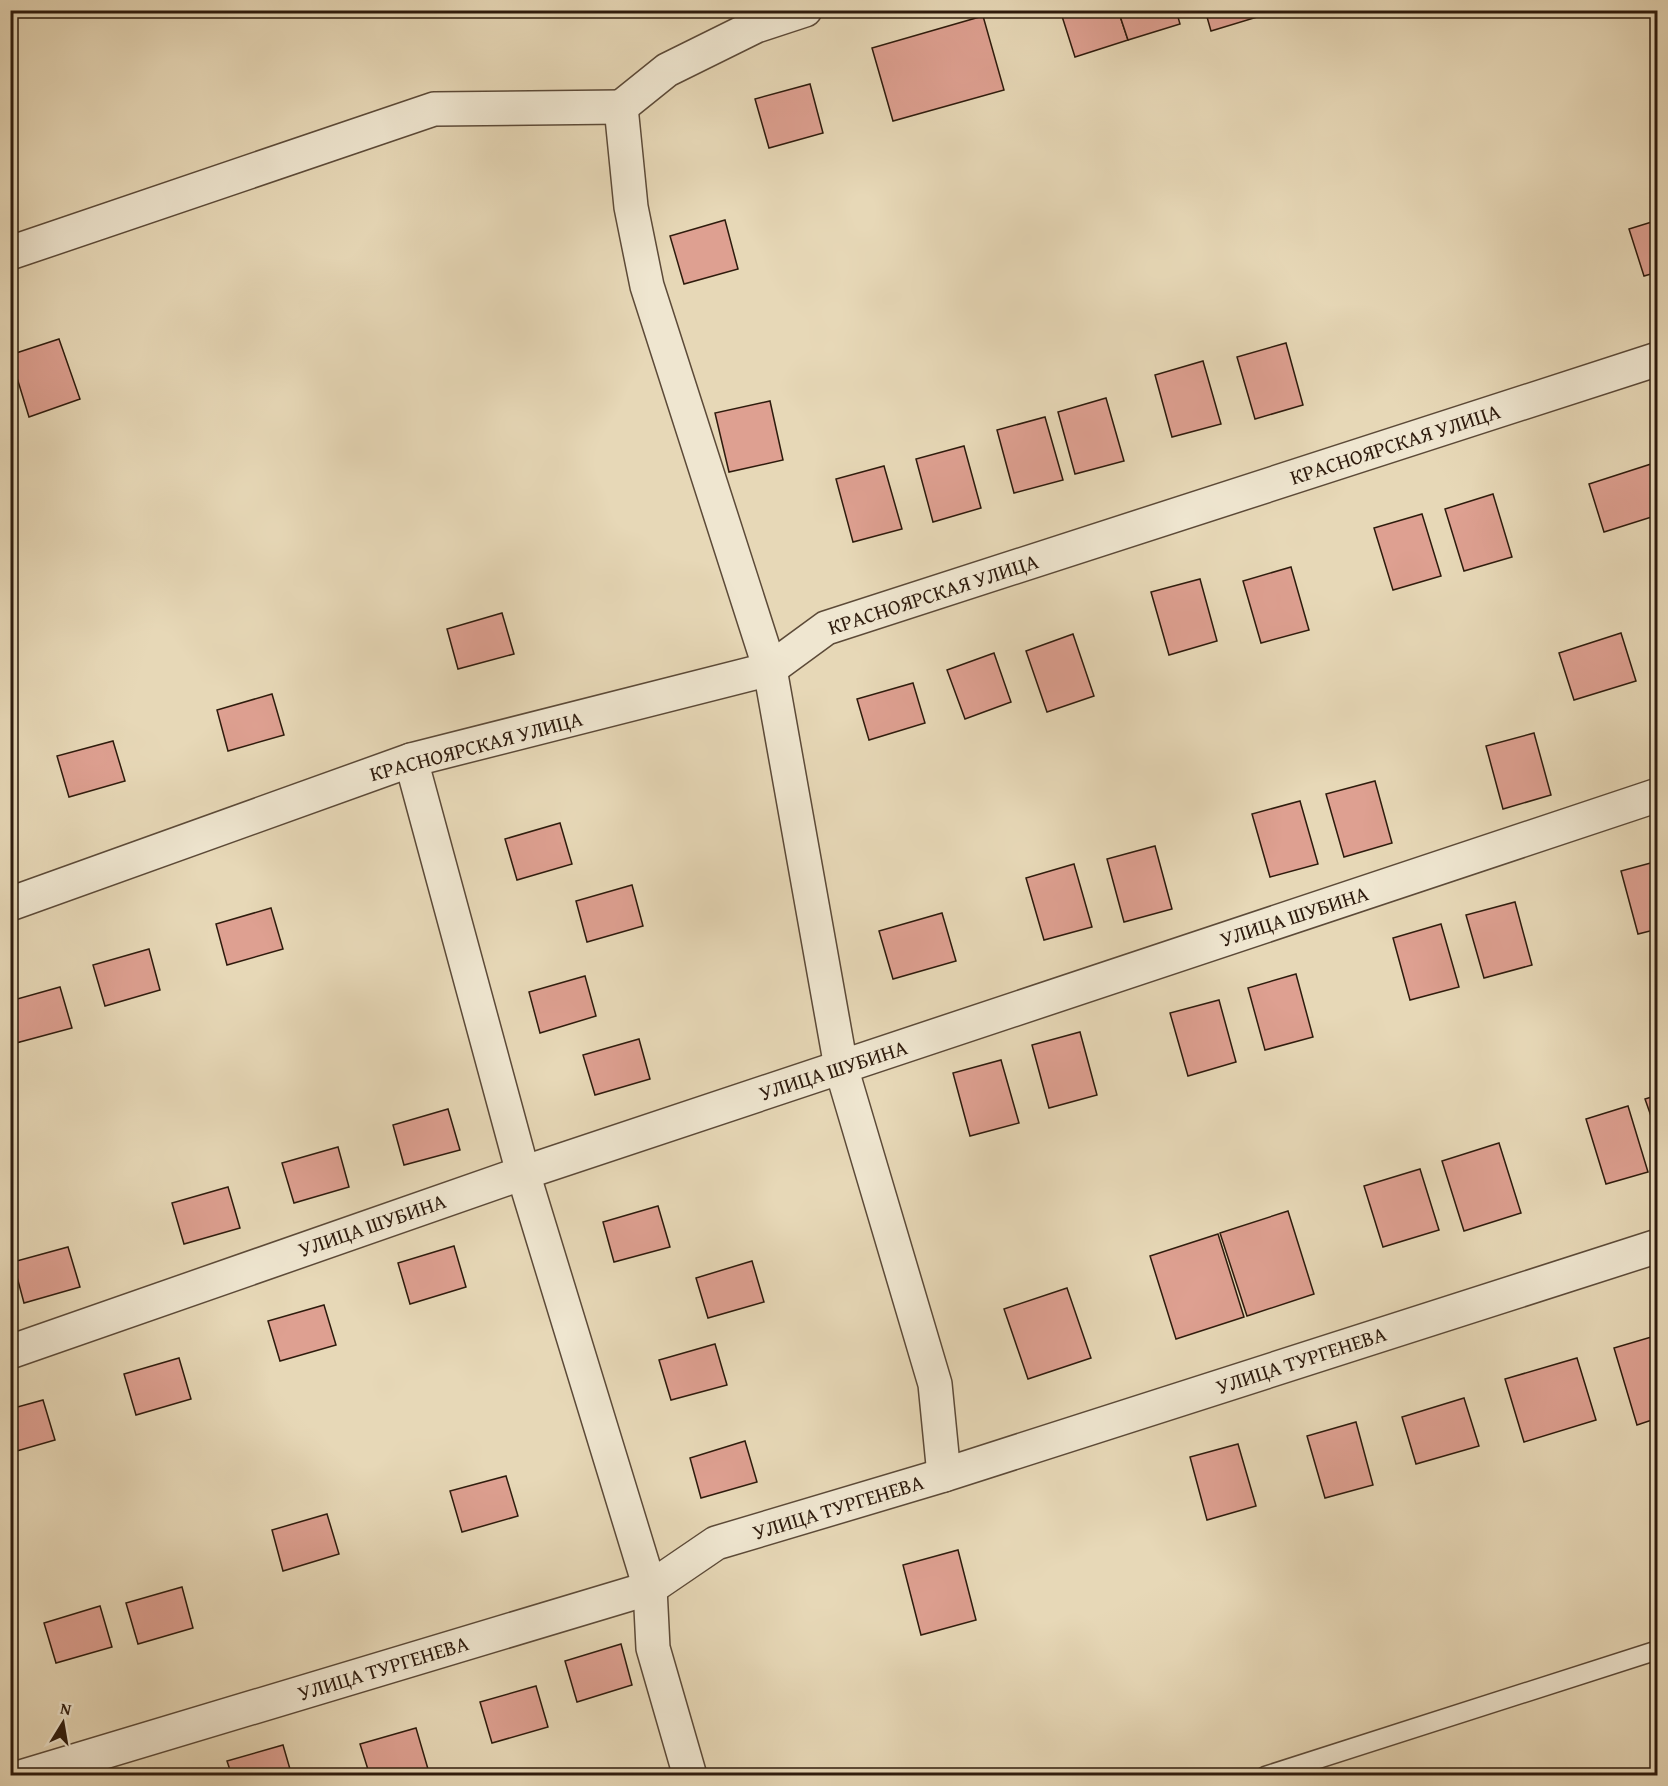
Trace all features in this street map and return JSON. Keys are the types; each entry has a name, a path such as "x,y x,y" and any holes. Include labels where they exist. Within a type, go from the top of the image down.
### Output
{"street":[{"path":"10,254 434,109 621,107 668,70 756,26 805,10"},
{"path":"621,107 632,207 647,286 770,669 841,1067 935,1384 944,1475"},
{"name":"КРАСНОЯРСКАЯ УЛИЦА","path":"10,904 411,760 770,669 826,628 1658,359"},
{"path":"411,760 523,1173 650,1588 653,1648 690,1776"},
{"name":"УЛИЦА ШУБИНА","path":"10,1352 523,1173 1658,795"},
{"name":"УЛИЦА ТУРГЕНЕВА","path":"24,1776 650,1588 716,1543 944,1475 1658,1246"}],"lane":[{"path":"1265,1776 1658,1650"}],"building":[{"path":"1060,10 1118,10 1128,40 1075,57"},
{"path":"1118,10 1176,10 1180,24 1128,40"},
{"path":"1205,10 1280,10 1211,31"},
{"path":"983,16 1004,90 893,121 872,48"},
{"path":"810,84 823,133 769,148 755,99"},
{"path":"725,220 738,269 684,284 670,236"},
{"path":"1658,220 1658,272 1644,276 1629,229"},
{"path":"59,339 80,399 29,417 10,355"},
{"path":"1286,343 1303,405 1255,419 1237,357"},
{"path":"1203,361 1221,424 1172,437 1155,375"},
{"path":"1106,398 1124,461 1075,474 1058,412"},
{"path":"770,401 783,460 729,472 715,413"},
{"path":"1045,417 1063,480 1014,493 997,430"},
{"path":"964,446 981,508 933,522 916,459"},
{"path":"1651,464 1658,484 1658,515 1604,532 1589,484"},
{"path":"884,466 902,529 853,542 836,479"},
{"path":"1493,494 1512,557 1464,571 1445,509"},
{"path":"1422,514 1441,576 1393,590 1374,528"},
{"path":"1291,567 1309,630 1261,643 1243,581"},
{"path":"1200,579 1217,641 1169,655 1151,592"},
{"path":"502,613 514,654 458,669 447,629"},
{"path":"1621,633 1636,681 1574,700 1559,653"},
{"path":"1073,634 1094,696 1047,712 1026,651"},
{"path":"994,653 1011,702 965,719 947,670"},
{"path":"913,683 925,723 869,740 857,699"},
{"path":"272,694 284,735 228,751 217,710"},
{"path":"1534,733 1551,795 1503,809 1486,746"},
{"path":"113,741 125,781 69,797 57,756"},
{"path":"1375,781 1392,843 1344,857 1326,794"},
{"path":"1300,801 1318,864 1270,877 1252,814"},
{"path":"560,823 572,864 517,880 505,839"},
{"path":"1155,846 1172,909 1124,922 1107,859"},
{"path":"1658,861 1658,929 1638,934 1621,871"},
{"path":"1074,864 1092,927 1044,940 1026,878"},
{"path":"632,885 643,926 587,942 576,901"},
{"path":"1515,902 1532,965 1484,978 1466,915"},
{"path":"271,908 283,949 227,965 216,924"},
{"path":"942,913 956,961 893,979 879,931"},
{"path":"1441,924 1459,987 1410,1000 1393,938"},
{"path":"149,949 160,990 105,1006 93,965"},
{"path":"1296,974 1313,1037 1265,1050 1248,988"},
{"path":"585,976 596,1016 540,1033 529,992"},
{"path":"60,987 72,1028 16,1043 10,1024 10,1001"},
{"path":"1219,1000 1236,1062 1188,1076 1170,1013"},
{"path":"1080,1032 1097,1095 1049,1108 1032,1045"},
{"path":"639,1039 650,1079 595,1095 583,1055"},
{"path":"1001,1060 1019,1123 970,1136 953,1073"},
{"path":"1658,1095 1658,1136 1645,1099"},
{"path":"1628,1106 1648,1172 1606,1184 1586,1119"},
{"path":"448,1109 460,1150 404,1165 393,1125"},
{"path":"1499,1143 1521,1213 1464,1231 1442,1161"},
{"path":"338,1147 349,1187 294,1203 282,1163"},
{"path":"1420,1169 1439,1230 1383,1247 1364,1186"},
{"path":"228,1187 240,1228 184,1244 172,1203"},
{"path":"658,1206 670,1247 614,1262 603,1222"},
{"path":"1288,1211 1314,1294 1247,1316 1220,1233"},
{"path":"1218,1234 1244,1317 1176,1339 1150,1256"},
{"path":"454,1246 466,1287 410,1304 398,1263"},
{"path":"68,1247 80,1287 24,1303 13,1262"},
{"path":"752,1261 764,1302 708,1318 696,1278"},
{"path":"1067,1288 1091,1358 1028,1379 1004,1309"},
{"path":"324,1305 336,1345 280,1361 268,1321"},
{"path":"1658,1335 1658,1418 1637,1425 1614,1348"},
{"path":"715,1344 727,1385 671,1400 659,1360"},
{"path":"179,1358 191,1399 136,1415 124,1374"},
{"path":"1577,1358 1596,1420 1524,1442 1505,1379"},
{"path":"1464,1398 1479,1446 1416,1464 1402,1417"},
{"path":"43,1400 55,1440 10,1453 10,1409"},
{"path":"1356,1422 1373,1485 1325,1498 1307,1436"},
{"path":"745,1441 757,1482 701,1498 690,1458"},
{"path":"1238,1444 1256,1506 1207,1520 1190,1457"},
{"path":"506,1476 518,1516 462,1532 450,1491"},
{"path":"327,1514 339,1554 283,1571 272,1530"},
{"path":"958,1550 976,1620 921,1635 903,1565"},
{"path":"182,1587 193,1628 138,1644 126,1603"},
{"path":"100,1606 112,1647 56,1663 44,1623"},
{"path":"621,1644 632,1685 577,1702 565,1661"},
{"path":"536,1686 548,1727 492,1743 480,1702"},
{"path":"416,1728 428,1769 404,1776 370,1776 360,1744"},
{"path":"283,1745 292,1776 232,1776 227,1761"}]}
